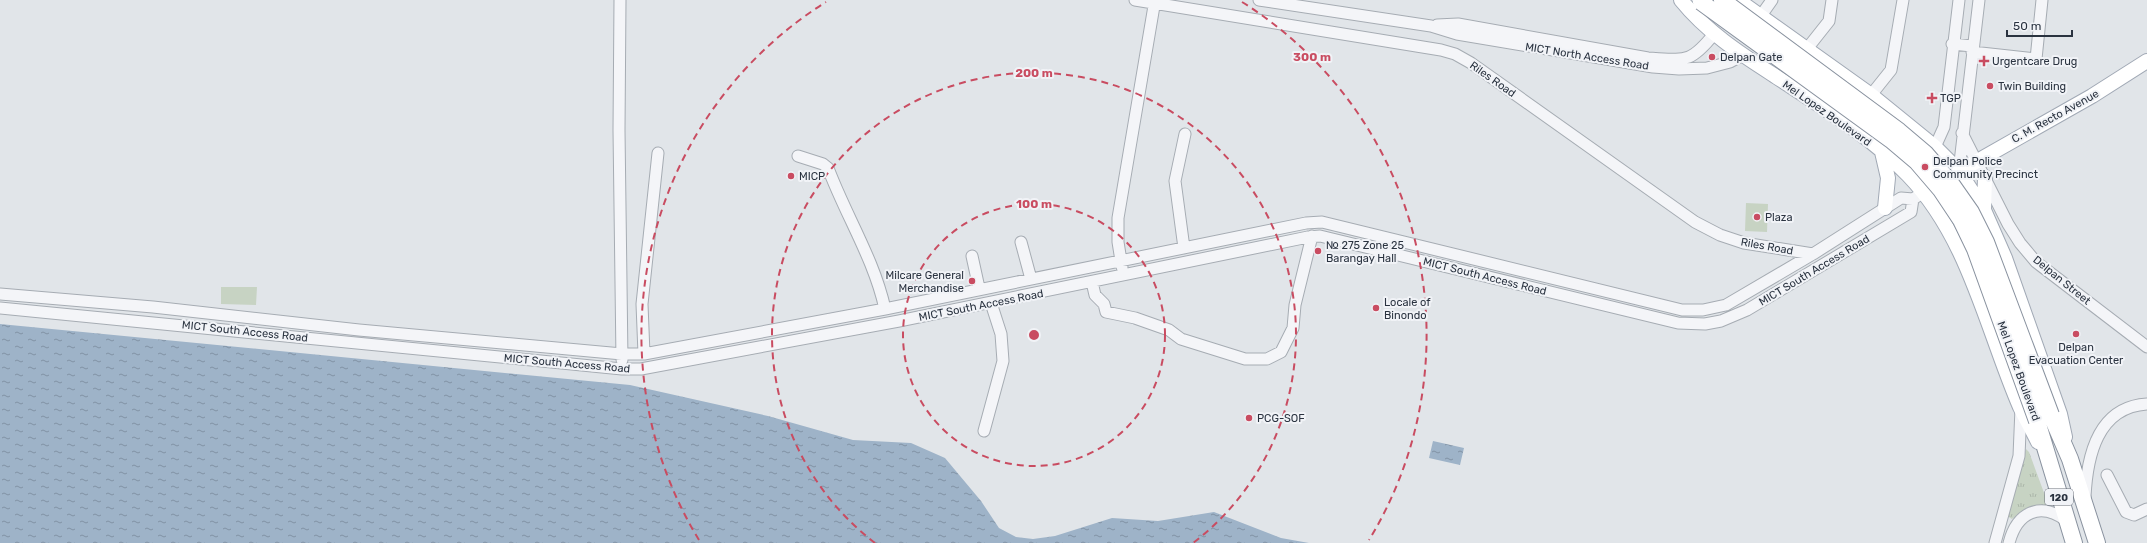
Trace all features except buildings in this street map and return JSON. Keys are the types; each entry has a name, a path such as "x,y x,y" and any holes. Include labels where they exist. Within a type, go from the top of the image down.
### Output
{"highway":[{"name":"Mel Lopez Boulevard","path":"1722,0 1899,131 1925,153 1950,182 1971,212 1986,242 2044,418 2049,464 2070,532"},
{"name":"Mel Lopez Boulevard","path":"1700,1 1891,140 1917,162 1941,190 1961,220 1975,248 2044,418 2070,459 2097,543"}],"main road":[{"name":"Mel Lopez Boulevard","path":"1681,0 1714,34 1743,56 1848,124 1879,149 1918,196 1940,215 1968,269 2021,407 2049,464"},
{"name":"Mel Lopez Boulevard","path":"1738,0 1871,95 1935,147 1959,172 1984,210 2006,258 2053,392 2060,414 2070,459"},
{"name":"C. M. Recto Avenue","path":"1941,182 2092,96 2147,61"},
{"path":"1885,208 1888,178 1879,149 1900,118"},
{"path":"1984,177 1984,210"},
{"name":"MICT South Access Road","path":"1918,196 1941,182"}],"street":[{"path":"620,0 619,130 622,369"},
{"name":"Riles Road","path":"1135,0 1364,36 1455,54 1471,63 1695,222 1720,235 1744,243 1813,254"},
{"name":"MICT North Access Road","path":"1259,0 1431,26 1457,34 1653,67 1698,70 1730,62 1743,56"},
{"path":"1760,17 1772,0"},
{"path":"1806,50 1829,21 1832,0"},
{"path":"1871,95 1891,70 1903,0"},
{"path":"1935,147 1944,127 1952,44 1959,0"},
{"path":"1959,172 1962,133 1979,0"},
{"path":"1952,44 1972,49 2036,59 2042,0"},
{"path":"1123,276 1118,242 1118,218 1155,2"},
{"name":"MICT North Access Road","path":"1431,26 1458,24 1648,58 1677,60 1697,54 1714,34"},
{"name":"Delpan Street","path":"1962,133 2008,224 2020,243 2036,262 2147,347"},
{"path":"1184,248 1175,181 1185,134"},
{"path":"644,354 642,304 658,153"},
{"path":"798,156 823,164 828,168 874,269 882,291 885,309"},
{"name":"MICT South Access Road","path":"0,294 292,321 359,330 622,354 644,354 885,309 979,288 996,286 1306,223 1322,222 1682,310 1703,310 1726,305 1813,254 1901,198 1918,196"},
{"name":"MICT South Access Road","path":"0,308 622,369 663,365 995,302 1312,236 1331,238 1678,323 1704,324 1721,321 1747,310 1911,212 1918,196"},
{"path":"1092,282 1095,295 1104,304 1106,312 1135,318 1169,330 1181,339 1245,359 1266,359 1281,352 1293,328 1295,305 1312,236"},
{"path":"1021,242 1031,279"},
{"path":"972,256 979,288"},
{"path":"984,431 1003,361 1001,334 995,302 996,286"},
{"path":"1740,297 1747,310"},
{"path":"292,321 292,336"},
{"path":"815,322 818,336"},
{"path":"2085,502 2087,468 2100,434 2118,414 2135,406 2147,404"},
{"path":"1995,543 2019,456 2021,407"},
{"path":"2107,475 2126,512 2134,515 2147,509"},
{"path":"2009,543 2016,523 2031,513 2049,512 2070,532"}],"green space":[{"name":"Plaza","path":"1746,203 1768,204 1767,232 1745,231"},
{"path":"221,287 257,287 256,305 221,304"},
{"path":"2026,449 2029,452 2050,509 2030,509 2012,519 2007,516"}],"water":[{"path":"0,324 630,385 768,416 853,440 911,443 945,458 981,501 999,528 1016,537 1033,539 1055,536 1112,518 1158,521 1214,512 1281,538 1309,543 0,543"},
{"path":"1433,441 1464,448 1460,465 1429,458"}],"place":[{"name":"Delpan Gate","path":"1712,57"},
{"name":"Urgentcare Drug","path":"1984,61"},
{"name":"Twin Building","path":"1990,86"},
{"name":"TGP","path":"1932,98"},
{"name":"Delpan Police Community Precinct","path":"1925,167"},
{"name":"MICP","path":"791,176"},
{"name":"Plaza","path":"1757,217"},
{"name":"№ 275 Zone 25 Barangay Hall","path":"1318,251"},
{"name":"Milcare General Merchandise","path":"972,281"},
{"name":"Locale of Binondo","path":"1376,308"},
{"name":"Delpan Evacuation Center","path":"2076,334"},
{"name":"PCG-SOF","path":"1249,418"}]}
